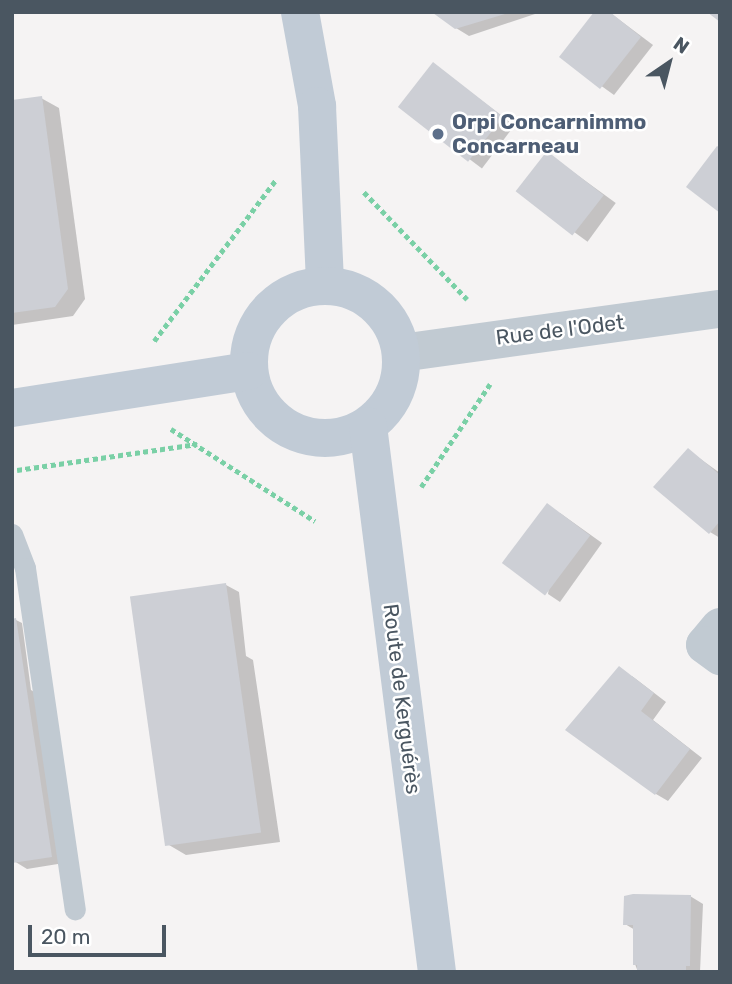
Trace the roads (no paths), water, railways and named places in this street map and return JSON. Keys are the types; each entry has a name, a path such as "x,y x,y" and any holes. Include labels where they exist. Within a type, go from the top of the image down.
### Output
{"main road":[{"path":"300,12 317,106 325,285"},
{"path":"325,285 347,288 367,298 384,313 396,331 401,353 401,374 395,394 384,412 368,426 344,437 318,438 293,432 271,417 256,396 248,371 250,345 260,321 277,301 300,289 325,285"},
{"path":"12,408 248,371"},
{"name":"Route de Kerguérès","path":"368,426 437,972"}],"street":[{"name":"Rue de l'Odet","path":"401,353 720,309"},
{"path":"720,627 705,645 720,656"}],"lane":[{"path":"12,534 25,568 75,909"}],"place":[{"name":"Orpi Concarnimmo Concarneau","path":"438,134"}]}
